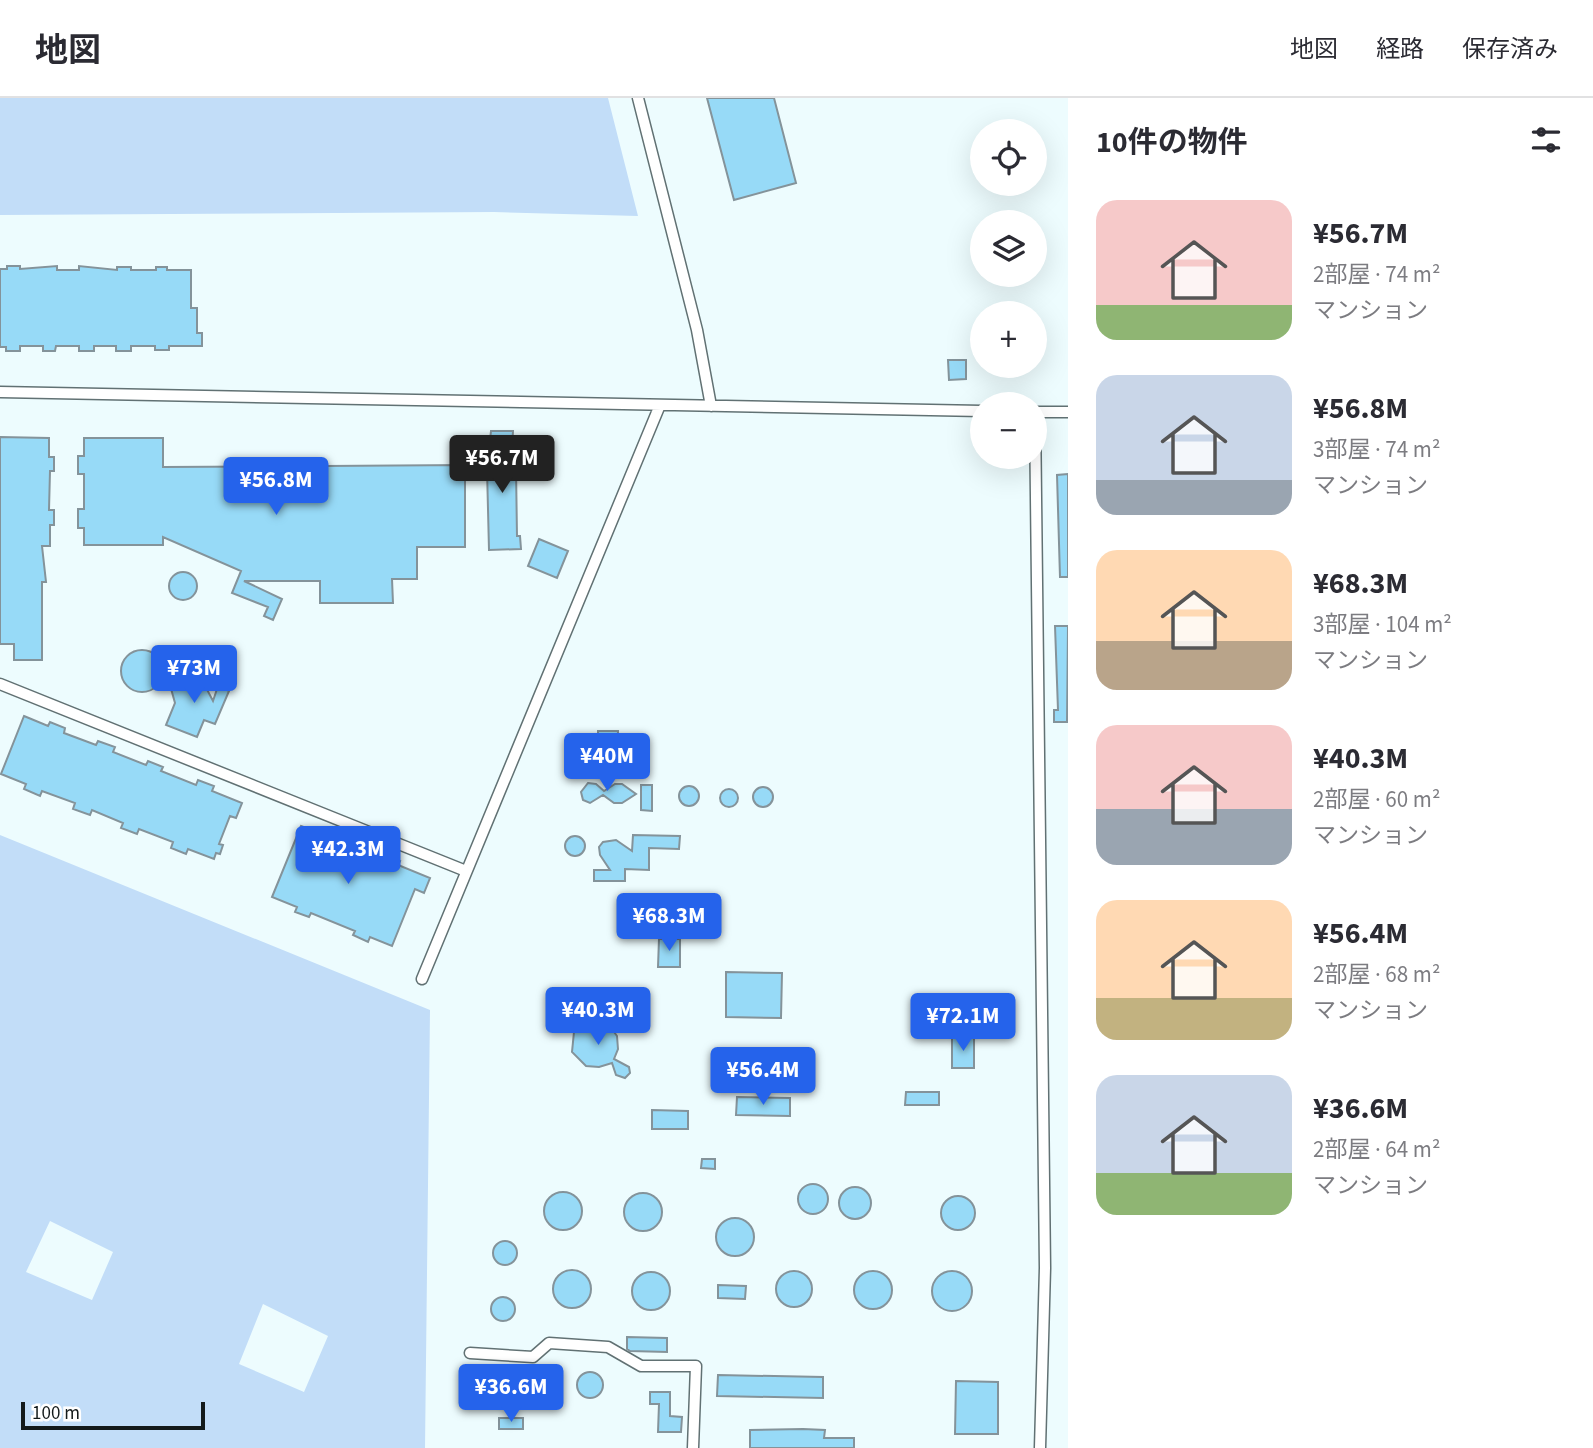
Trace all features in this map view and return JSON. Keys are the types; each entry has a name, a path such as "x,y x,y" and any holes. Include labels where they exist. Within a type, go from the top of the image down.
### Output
{"street":[{"path":"638,98 697,331 710,406"},
{"path":"0,392 970,411"},
{"path":"422,979 660,405"},
{"path":"1047,412 1068,412"},
{"path":"1035,469 1045,1268 1040,1448"},
{"path":"0,684 466,871"},
{"path":"470,1353 533,1357 550,1343 608,1347 641,1366 696,1366 693,1448"}],"water":[{"path":"0,98 608,98 638,216 494,212 0,215"},
{"path":"0,835 430,1010 425,1448 0,1448","holes":["50,1221 113,1252 92,1300 26,1272","263,1304 328,1336 304,1392 239,1364"]}],"building":[{"path":"707,98 774,98 796,183 734,200"},
{"path":"7,266 20,266 20,269 57,266 57,270 79,270 79,266 117,270 117,267 156,270 156,267 167,267 167,270 191,270 191,308 197,308 197,333 202,333 202,346 169,346 169,350 155,350 155,346 131,346 131,351 116,351 116,346 94,346 94,351 79,351 79,346 56,346 55,351 43,351 43,346 20,346 20,351 6,351 6,347 0,347 0,269 7,269"},
{"path":"948,360 966,360 966,379 949,380"},
{"path":"491,431 513,431 512,450 504,450 504,469 516,469 517,536 520,536 521,549 489,550 487,469"},
{"path":"0,437 49,438 49,457 54,457 54,471 50,471 49,510 54,510 54,525 50,525 50,546 42,546 46,582 42,582 42,660 14,660 14,644 0,644"},
{"path":"84,438 163,438 163,467 465,465 465,547 417,547 417,579 392,579 393,603 320,603 320,581 244,581 282,599 273,620 264,616 268,607 232,593 241,571 163,537 163,545 84,545 84,528 78,528 78,509 84,509 84,474 78,474 78,456 84,456"},
{"path":"1068,474 1068,577 1060,577 1057,475"},
{"path":"539,539 568,551 557,578 528,566"},
{"path":"183,572 193,576 197,586 193,596 183,600 173,596 169,586 173,576"},
{"path":"1055,626 1068,626 1067,722 1054,722 1054,710 1058,710"},
{"path":"142,650 157,656 163,671 157,686 142,692 127,686 121,671 127,656"},
{"path":"188,673 202,680 213,701 218,686 229,691 215,724 204,720 197,737 166,725 175,703 170,685 178,677"},
{"path":"24,716 48,726 50,722 65,728 64,733 96,745 98,741 115,747 113,752 146,765 148,761 163,767 161,771 196,785 198,780 214,786 212,791 242,803 236,818 230,816 219,844 223,845 220,854 216,853 214,859 188,849 186,854 171,848 173,842 139,829 137,834 121,828 123,823 92,810 90,815 73,809 75,803 42,791 40,796 24,789 26,784 1,774"},
{"path":"598,731 618,731 617,758 588,757 588,746 598,746"},
{"path":"588,783 596,784 604,791 615,784 622,784 636,794 622,803 614,803 603,795 590,803 583,800 581,792"},
{"path":"641,785 652,785 652,811 641,810"},
{"path":"689,786 696,789 699,796 696,803 689,806 682,803 679,796 682,789"},
{"path":"759,787 767,787 773,797 767,807 759,807 753,801 753,793"},
{"path":"729,789 735,792 738,798 735,804 729,807 723,804 720,798 723,792"},
{"path":"301,826 340,838 338,841 383,859 384,855 400,861 398,865 430,878 424,893 415,889 392,946 370,937 368,942 353,935 355,931 311,913 309,917 295,912 297,907 272,897"},
{"path":"633,835 680,836 679,849 649,848 649,870 625,869 625,881 594,881 594,870 610,870 600,855 599,847 603,842 616,840 632,851"},
{"path":"571,836 579,836 585,846 579,856 571,856 565,850 565,842"},
{"path":"659,939 680,939 680,967 658,967"},
{"path":"726,972 782,973 781,1018 726,1017"},
{"path":"976,1012 987,1012 987,1022 976,1022"},
{"path":"597,1020 609,1025 617,1036 618,1049 614,1059 629,1067 630,1073 625,1078 616,1075 612,1063 599,1067 586,1066 572,1052 574,1032 583,1023"},
{"path":"952,1038 974,1038 974,1068 952,1068"},
{"path":"906,1092 939,1092 939,1105 905,1105"},
{"path":"737,1097 790,1098 790,1116 736,1115"},
{"path":"652,1110 688,1111 688,1129 652,1129"},
{"path":"702,1159 715,1159 715,1169 701,1168"},
{"path":"813,1184 824,1188 828,1199 824,1210 813,1214 802,1210 798,1199 802,1188"},
{"path":"855,1187 867,1191 871,1203 867,1215 855,1219 843,1215 839,1203 843,1191"},
{"path":"563,1192 577,1197 582,1211 577,1225 563,1230 549,1225 544,1211 549,1197"},
{"path":"643,1193 657,1198 662,1212 657,1226 643,1231 629,1226 624,1212 629,1198"},
{"path":"958,1196 970,1201 975,1213 970,1225 958,1230 946,1225 941,1213 946,1201"},
{"path":"735,1218 749,1223 754,1237 749,1251 735,1256 721,1251 716,1237 721,1223"},
{"path":"505,1241 514,1244 517,1253 514,1262 505,1265 496,1262 493,1253 496,1244"},
{"path":"572,1270 586,1275 591,1289 586,1303 572,1308 558,1303 553,1289 558,1275"},
{"path":"794,1271 807,1276 812,1289 807,1302 794,1307 781,1302 776,1289 781,1276"},
{"path":"873,1271 887,1276 892,1290 887,1304 873,1309 859,1304 854,1290 859,1276"},
{"path":"952,1271 966,1277 972,1291 966,1305 952,1311 938,1305 932,1291 938,1277"},
{"path":"651,1272 665,1277 670,1291 665,1305 651,1310 637,1305 632,1291 637,1277"},
{"path":"718,1285 746,1286 745,1299 718,1298"},
{"path":"503,1297 512,1300 515,1309 512,1318 503,1321 494,1318 491,1309 494,1300"},
{"path":"627,1337 667,1338 667,1352 630,1351 627,1349"},
{"path":"590,1372 599,1376 603,1385 599,1394 590,1398 581,1394 577,1385 581,1376"},
{"path":"505,1373 512,1376 515,1383 512,1390 505,1393 498,1390 495,1383 498,1376"},
{"path":"544,1374 551,1377 554,1384 551,1391 544,1394 537,1391 534,1384 537,1377"},
{"path":"718,1375 823,1377 823,1398 717,1396"},
{"path":"956,1381 998,1382 998,1434 955,1434"},
{"path":"650,1392 670,1392 670,1416 682,1417 681,1432 658,1432 659,1404 650,1404"},
{"path":"499,1418 523,1418 523,1429 499,1429"},
{"path":"750,1430 825,1430 824,1438 854,1438 854,1448 750,1448"}]}
